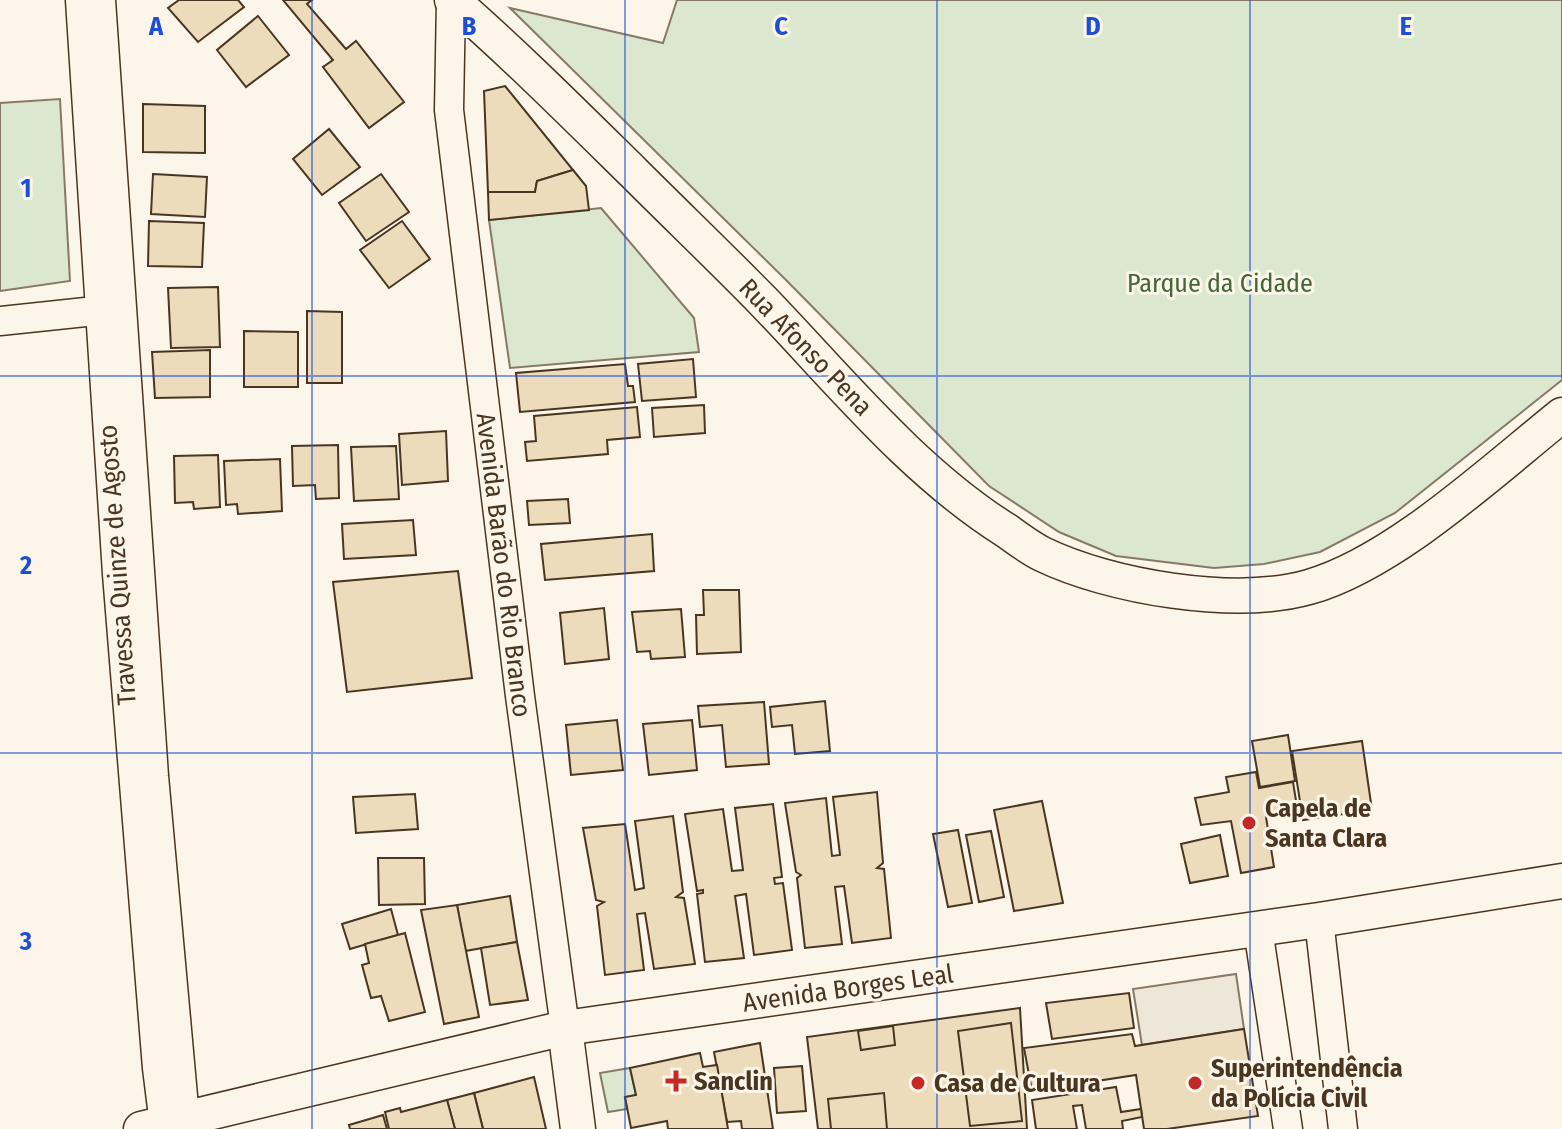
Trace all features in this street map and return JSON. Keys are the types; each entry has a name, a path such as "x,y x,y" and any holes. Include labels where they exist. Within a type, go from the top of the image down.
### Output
{"main road":[{"name":"Rua Afonso Pena","path":"451,0 513,53 761,299 890,434 968,507 1042,554 1106,578 1216,596 1307,587 1340,575 1388,549 1562,415"},
{"name":"Avenida Borges Leal","path":"168,1126 565,1028 1258,929 1562,881"},
{"name":"Avenida Barão do Rio Branco","path":"565,1028 578,1129"}],"street":[{"name":"Travessa Quinze de Agosto","path":"80,0 110,309 168,1126"},
{"name":"Travessa Quinze de Agosto","path":"101,0 110,309"},
{"name":"Avenida Barão do Rio Branco","path":"451,0 449,110 520,696 565,1028"},
{"path":"0,321 110,309"},
{"path":"1319,920 1343,1129"},
{"path":"1258,929 1288,1129"}],"green space":[{"name":"Parque da Cidade","path":"677,0 1562,0 1562,380 1395,513 1320,552 1264,564 1214,568 1116,556 1059,532 989,486 785,279 510,8 663,43"},
{"path":"60,99 70,281 0,291 0,103"},
{"path":"601,208 694,318 699,352 510,368 489,220"},
{"path":"630,1068 636,1095 625,1097 627,1109 608,1112 600,1073"}],"shaded area":[{"path":"1236,974 1244,1029 1142,1045 1133,989"}],"building":[{"path":"179,0 238,0 244,7 198,42 168,8"},
{"path":"283,0 312,0 307,4 346,49 356,41 404,102 369,128 323,67 333,60"},
{"path":"258,16 289,55 246,87 217,50"},
{"path":"505,86 573,170 537,181 535,192 488,192 484,91"},
{"path":"143,104 205,106 205,153 143,152"},
{"path":"329,129 360,167 322,195 293,159"},
{"path":"573,170 586,186 589,210 489,220 488,192 535,192 537,181"},
{"path":"153,174 207,177 205,217 151,214"},
{"path":"381,174 409,212 366,241 339,203"},
{"path":"149,221 204,223 202,267 148,266"},
{"path":"402,221 430,259 389,288 360,250"},
{"path":"218,287 220,347 171,348 168,288"},
{"path":"307,311 342,312 342,383 307,383"},
{"path":"244,331 298,332 298,387 244,387"},
{"path":"210,350 210,397 155,398 152,352"},
{"path":"693,359 696,397 642,401 638,364"},
{"path":"625,364 628,386 633,386 635,402 520,412 516,373"},
{"path":"704,405 705,433 654,437 652,408"},
{"path":"637,407 640,437 607,440 608,454 527,461 525,442 536,441 534,416"},
{"path":"446,431 448,481 402,485 399,434"},
{"path":"338,445 339,498 316,499 315,485 293,486 292,446"},
{"path":"396,446 399,499 354,501 351,447"},
{"path":"218,455 220,507 194,509 193,502 175,503 174,456"},
{"path":"280,459 282,511 238,514 237,504 226,505 224,461"},
{"path":"568,499 570,523 529,525 527,501"},
{"path":"413,520 416,555 344,559 342,524"},
{"path":"652,534 654,571 545,580 541,544"},
{"path":"458,571 472,678 347,692 333,582"},
{"path":"703,590 739,590 741,652 697,654 696,615 704,615"},
{"path":"604,608 609,659 565,664 560,613"},
{"path":"681,609 685,657 651,659 650,651 637,652 632,612"},
{"path":"825,701 830,751 795,754 792,725 772,727 770,707"},
{"path":"764,702 769,764 726,767 722,725 700,727 698,706"},
{"path":"617,720 623,770 571,775 566,725"},
{"path":"692,720 697,770 649,775 643,724"},
{"path":"1288,735 1295,781 1260,787 1252,741"},
{"path":"1362,741 1372,810 1303,820 1292,751"},
{"name":"Capela de Santa Clara","path":"1256,772 1259,788 1293,782 1298,813 1266,817 1274,867 1241,873 1231,821 1201,825 1195,798 1229,792 1226,777"},
{"path":"877,792 883,863 877,868 884,869 891,938 852,943 844,886 835,887 842,944 805,948 797,878 801,875 796,872 785,803 826,798 832,856 840,855 833,797"},
{"path":"415,794 418,829 356,833 353,797"},
{"path":"1042,801 1063,903 1014,911 994,810"},
{"path":"773,804 782,877 774,878 775,884 783,883 792,950 754,955 746,894 735,896 744,958 705,962 697,894 703,893 703,890 697,891 685,814 723,809 732,871 743,870 735,808"},
{"path":"673,816 683,892 676,897 684,898 695,964 654,969 645,913 637,914 644,970 605,975 597,906 604,902 596,900 583,828 625,824 635,890 644,888 635,821"},
{"path":"958,830 972,903 948,907 933,834"},
{"path":"991,831 1004,897 979,902 966,835"},
{"path":"1220,835 1228,876 1190,883 1181,844"},
{"path":"378,858 424,858 425,904 379,905"},
{"path":"510,896 517,942 465,951 457,905"},
{"path":"457,905 479,1017 444,1024 421,910"},
{"path":"391,909 398,935 350,949 342,924"},
{"path":"405,933 425,1012 389,1021 381,996 371,998 362,965 369,963 365,944"},
{"path":"517,942 528,1000 490,1005 481,948"},
{"path":"1129,993 1134,1028 1052,1039 1046,1003"},
{"name":"Casa de Cultura","path":"1020,1008 1027,1129 818,1129 807,1037"},
{"path":"1011,1023 1022,1121 970,1126 958,1031"},
{"path":"893,1026 895,1045 861,1050 858,1031"},
{"name":"Superintendência da Polícia Civil","path":"1244,1029 1258,1116 1167,1129 1144,1129 1136,1075 1032,1091 1024,1048 1132,1034 1135,1046"},
{"path":"760,1043 773,1129 742,1129 741,1121 727,1122 714,1052"},
{"name":"Sanclin","path":"700,1053 703,1067 717,1065 728,1129 668,1129 667,1121 631,1128 625,1097 636,1095 630,1068"},
{"path":"802,1066 806,1111 777,1113 774,1068"},
{"path":"534,1077 546,1129 483,1129 474,1093"},
{"name":"Superintendência da Polícia Civil","path":"1116,1087 1121,1112 1141,1109 1142,1117 1122,1121 1123,1129 1086,1129 1082,1105 1073,1106 1077,1129 1036,1129 1032,1100"},
{"path":"474,1093 483,1129 455,1129 447,1100"},
{"name":"Casa de Cultura","path":"884,1093 887,1129 831,1129 828,1099"},
{"path":"447,1100 455,1129 389,1129 385,1112 400,1108 401,1112"},
{"path":"383,1115 387,1129 350,1129 349,1125"}],"place":[{"name":"Capela de Santa Clara","path":"1249,823"},
{"name":"Sanclin","path":"676,1081"},
{"name":"Casa de Cultura","path":"918,1083"},
{"name":"Superintendência da Polícia Civil","path":"1195,1083"}]}
